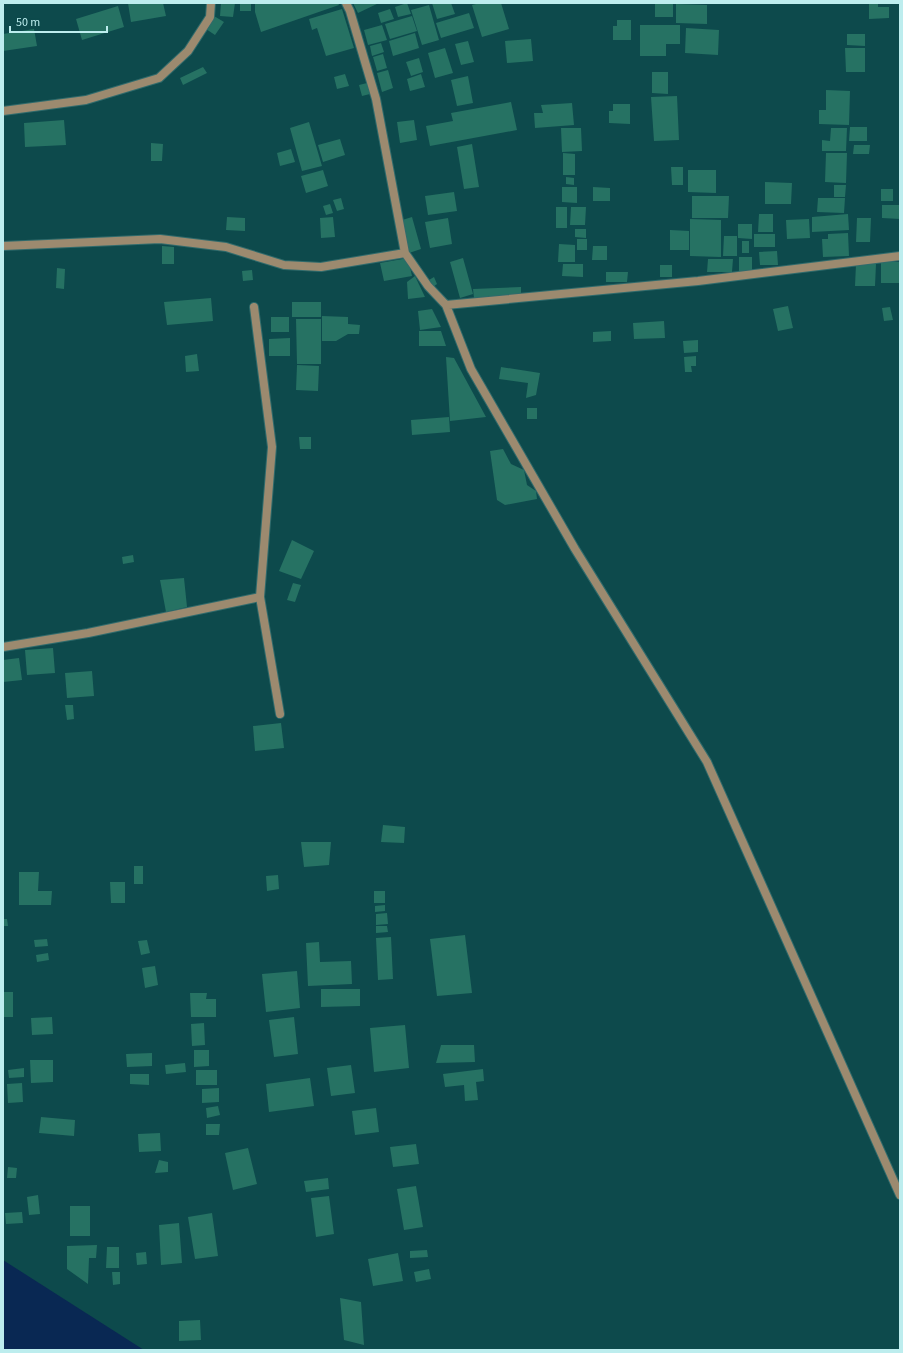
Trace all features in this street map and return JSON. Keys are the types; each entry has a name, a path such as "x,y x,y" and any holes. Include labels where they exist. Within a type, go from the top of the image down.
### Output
{"street":[{"path":"3,111 86,100 159,78 188,51 210,17 211,3"},
{"path":"346,3 350,11 376,99 405,253 428,286 446,305 471,368 575,549 707,762 900,1195"},
{"path":"3,246 160,239 226,247 284,265 321,267 405,253"},
{"path":"446,305 698,281 900,256"},
{"path":"254,307 272,447 260,597 280,714"},
{"path":"3,647 88,633 260,597"}],"water":[{"path":"3,1260 144,1350 3,1350"}],"building":[{"path":"128,3 163,3 166,16 131,22"},
{"path":"221,3 235,3 233,17 220,16"},
{"path":"240,3 251,3 251,11 240,11"},
{"path":"255,3 338,3 339,5 261,32 255,12"},
{"path":"353,3 379,3 358,13"},
{"path":"407,3 411,14 398,17 395,7"},
{"path":"432,3 451,3 455,14 437,19"},
{"path":"480,3 501,3 509,29 482,37 472,5"},
{"path":"869,3 878,3 878,7 889,7 889,18 869,19"},
{"path":"655,4 673,4 673,17 655,17"},
{"path":"676,4 707,5 707,24 676,23"},
{"path":"429,5 439,40 422,45 411,10"},
{"path":"118,6 124,27 82,40 76,19"},
{"path":"342,9 354,48 326,56 317,28 312,30 309,19"},
{"path":"390,9 394,19 381,23 378,13"},
{"path":"469,13 474,28 441,38 436,23"},
{"path":"214,16 224,22 215,35 206,29"},
{"path":"412,16 417,31 390,39 385,24"},
{"path":"617,20 631,20 631,40 613,40 613,26 617,26"},
{"path":"382,25 387,40 368,45 364,30"},
{"path":"640,25 680,25 680,44 666,44 666,56 640,56"},
{"path":"686,28 719,30 718,55 685,53"},
{"path":"34,29 37,46 3,51 3,34"},
{"path":"415,33 419,48 393,56 389,41"},
{"path":"847,34 865,34 865,46 847,45"},
{"path":"531,39 533,61 507,63 505,41"},
{"path":"468,41 474,62 461,65 455,44"},
{"path":"381,43 384,52 372,56 370,46"},
{"path":"445,48 453,73 435,78 428,53"},
{"path":"845,48 865,48 865,72 846,72"},
{"path":"383,54 387,68 377,71 373,57"},
{"path":"419,58 423,72 411,76 406,62"},
{"path":"203,67 207,73 183,85 180,78"},
{"path":"388,70 393,88 382,92 377,73"},
{"path":"652,72 668,72 668,94 652,93"},
{"path":"345,74 349,86 337,89 334,77"},
{"path":"421,74 425,87 410,91 407,79"},
{"path":"468,76 473,103 457,106 451,80"},
{"path":"367,83 370,94 362,96 359,85"},
{"path":"826,90 850,91 849,125 819,124 819,110 826,110"},
{"path":"677,96 679,140 654,141 651,97"},
{"path":"511,102 517,130 430,146 426,126 453,121 451,113"},
{"path":"572,103 574,125 535,128 534,113 543,113 541,105"},
{"path":"613,104 630,104 630,124 609,123 609,111 613,111"},
{"path":"64,120 66,145 25,147 24,123"},
{"path":"414,120 417,140 400,143 397,122"},
{"path":"309,122 322,166 302,171 290,128"},
{"path":"850,127 867,127 867,141 849,141"},
{"path":"561,128 581,128 582,151 562,152"},
{"path":"831,128 847,128 846,151 822,151 822,140 830,141"},
{"path":"340,139 345,155 323,162 318,145"},
{"path":"151,143 163,144 162,161 151,161"},
{"path":"472,144 479,187 464,189 457,147"},
{"path":"854,145 870,145 869,154 853,154"},
{"path":"291,149 295,162 280,166 277,153"},
{"path":"563,153 575,154 575,175 563,175"},
{"path":"826,153 847,153 846,183 825,182"},
{"path":"671,167 683,167 683,185 672,185"},
{"path":"323,170 328,186 306,193 301,176"},
{"path":"688,170 716,170 716,193 688,192"},
{"path":"566,177 574,178 574,185 566,184"},
{"path":"765,182 792,183 791,204 765,204"},
{"path":"834,185 846,185 845,197 834,197"},
{"path":"562,187 577,187 577,203 562,202"},
{"path":"593,187 610,188 610,201 593,201"},
{"path":"881,189 893,189 893,201 881,201"},
{"path":"454,192 457,211 428,215 425,196"},
{"path":"692,196 729,196 728,218 692,218"},
{"path":"341,198 344,209 337,211 333,200"},
{"path":"818,198 845,198 844,213 817,212"},
{"path":"330,204 333,213 326,215 323,206"},
{"path":"882,205 900,205 900,219 882,218"},
{"path":"556,207 567,207 567,228 556,228"},
{"path":"571,207 586,207 585,225 570,225"},
{"path":"759,214 773,214 773,232 758,232"},
{"path":"848,214 849,230 812,232 812,217"},
{"path":"227,217 245,218 245,231 226,230"},
{"path":"333,217 335,237 321,238 320,218"},
{"path":"412,217 421,249 409,253 399,221"},
{"path":"448,218 452,244 430,248 425,222"},
{"path":"857,218 871,218 870,242 856,242"},
{"path":"690,219 721,220 721,257 690,256"},
{"path":"809,219 810,238 787,239 786,220"},
{"path":"738,224 752,224 752,239 738,238"},
{"path":"575,229 586,229 586,238 575,237"},
{"path":"670,230 689,231 689,250 670,250"},
{"path":"848,233 849,256 823,257 822,239 828,239 828,234"},
{"path":"754,234 775,234 775,247 754,247"},
{"path":"724,236 737,236 737,256 723,256"},
{"path":"577,239 587,239 587,250 577,250"},
{"path":"742,241 749,241 749,253 742,253"},
{"path":"559,244 575,245 575,262 558,262"},
{"path":"162,246 174,247 174,264 162,264"},
{"path":"593,246 607,246 607,260 592,260"},
{"path":"777,251 778,265 760,265 759,252"},
{"path":"739,257 752,257 752,271 739,271"},
{"path":"408,258 412,276 384,281 380,263"},
{"path":"463,258 473,294 460,298 450,262"},
{"path":"708,259 733,259 732,272 707,272"},
{"path":"881,262 900,262 900,283 881,283"},
{"path":"563,264 583,264 583,277 562,276"},
{"path":"856,264 876,264 875,286 855,286"},
{"path":"660,265 672,265 672,277 660,277"},
{"path":"57,268 65,269 64,289 56,288"},
{"path":"252,270 253,280 243,281 242,271"},
{"path":"606,272 628,272 627,282 606,282"},
{"path":"415,276 425,297 408,299 407,282"},
{"path":"434,277 437,284 433,287 429,280"},
{"path":"521,287 521,294 474,298 473,289"},
{"path":"211,298 213,321 167,325 164,302"},
{"path":"292,302 321,302 321,317 292,317"},
{"path":"788,306 793,328 778,331 773,309"},
{"path":"890,307 893,320 884,321 882,308"},
{"path":"432,309 441,327 420,330 418,311"},
{"path":"322,316 348,317 348,324 360,325 359,334 348,334 336,341 322,341"},
{"path":"271,317 289,317 289,332 271,332"},
{"path":"296,319 321,319 321,364 297,364"},
{"path":"664,321 665,338 634,339 633,323"},
{"path":"419,331 441,331 446,346 419,346"},
{"path":"611,331 611,341 593,342 593,332"},
{"path":"290,338 290,356 269,356 269,339"},
{"path":"698,340 698,352 684,353 683,341"},
{"path":"197,354 199,371 186,372 185,356"},
{"path":"696,356 696,366 691,366 692,372 685,372 684,357"},
{"path":"446,357 454,358 486,417 450,421"},
{"path":"297,365 319,366 318,391 296,390"},
{"path":"501,367 540,373 536,395 526,398 528,383 499,379"},
{"path":"527,408 537,408 537,419 527,419"},
{"path":"449,417 450,432 412,435 411,420"},
{"path":"299,437 311,437 311,449 300,449"},
{"path":"503,449 511,464 524,470 527,485 536,491 537,499 505,505 497,500 490,451"},
{"path":"292,540 314,551 301,579 279,571"},
{"path":"133,555 134,562 123,564 122,557"},
{"path":"184,578 187,607 166,612 160,580"},
{"path":"293,583 301,585 295,602 287,600"},
{"path":"53,648 55,673 27,675 25,650"},
{"path":"19,658 22,680 3,682 3,660"},
{"path":"92,671 94,696 67,698 65,673"},
{"path":"65,705 73,705 74,719 67,720"},
{"path":"281,723 284,748 255,751 253,726"},
{"path":"383,825 405,827 404,843 381,842"},
{"path":"301,842 331,842 329,865 304,867"},
{"path":"134,866 143,866 143,884 134,884"},
{"path":"19,872 39,872 38,891 52,891 51,905 19,905"},
{"path":"278,875 279,889 267,891 266,876"},
{"path":"110,882 125,882 125,903 111,903"},
{"path":"374,891 385,891 385,903 374,903"},
{"path":"385,905 385,911 375,912 375,906"},
{"path":"387,913 388,924 376,925 376,914"},
{"path":"3,919 7,919 8,926 3,926"},
{"path":"376,926 387,926 388,932 376,933"},
{"path":"465,935 472,993 437,996 430,939"},
{"path":"391,937 393,979 378,980 376,938"},
{"path":"47,939 48,946 35,947 34,940"},
{"path":"147,940 150,953 141,955 138,941"},
{"path":"319,942 320,962 351,961 352,984 308,986 306,943"},
{"path":"48,953 49,960 37,962 36,955"},
{"path":"155,966 158,985 145,988 142,968"},
{"path":"297,971 300,1008 266,1012 262,974"},
{"path":"321,989 360,989 360,1006 321,1007"},
{"path":"3,992 13,992 13,1017 3,1017"},
{"path":"190,993 207,993 206,999 216,999 216,1017 191,1017"},
{"path":"52,1017 53,1034 32,1035 31,1018"},
{"path":"294,1017 298,1054 274,1057 269,1020"},
{"path":"204,1023 205,1045 192,1046 191,1024"},
{"path":"405,1025 409,1068 374,1072 370,1028"},
{"path":"441,1045 474,1045 475,1062 436,1063"},
{"path":"194,1050 209,1050 209,1066 194,1067"},
{"path":"152,1053 152,1066 127,1067 126,1054"},
{"path":"30,1060 53,1060 53,1082 31,1083"},
{"path":"185,1063 186,1072 166,1074 165,1065"},
{"path":"351,1065 355,1093 331,1096 327,1068"},
{"path":"24,1068 24,1077 9,1078 8,1070"},
{"path":"483,1069 484,1081 476,1082 478,1100 465,1101 464,1085 445,1087 443,1074"},
{"path":"196,1070 217,1070 217,1085 196,1085"},
{"path":"130,1074 149,1074 149,1085 130,1084"},
{"path":"310,1078 314,1106 269,1112 266,1084"},
{"path":"22,1083 23,1102 8,1103 7,1084"},
{"path":"219,1088 219,1102 202,1103 202,1089"},
{"path":"218,1106 220,1115 207,1118 206,1108"},
{"path":"376,1108 379,1132 355,1135 352,1111"},
{"path":"41,1117 75,1120 74,1136 39,1133"},
{"path":"206,1124 220,1124 219,1135 206,1135"},
{"path":"160,1133 161,1151 139,1152 138,1134"},
{"path":"416,1144 419,1164 393,1167 390,1147"},
{"path":"248,1148 257,1184 233,1190 225,1153"},
{"path":"159,1160 168,1162 168,1172 155,1173"},
{"path":"8,1167 17,1168 16,1178 7,1178"},
{"path":"328,1178 329,1189 306,1192 304,1181"},
{"path":"416,1186 423,1227 404,1230 397,1189"},
{"path":"38,1195 40,1214 29,1215 27,1197"},
{"path":"329,1196 334,1234 316,1237 311,1198"},
{"path":"70,1206 90,1206 90,1236 70,1236"},
{"path":"22,1212 23,1223 6,1224 5,1213"},
{"path":"212,1213 218,1256 195,1259 188,1217"},
{"path":"179,1223 182,1263 161,1265 159,1225"},
{"path":"97,1245 96,1258 89,1258 88,1284 67,1269 67,1246"},
{"path":"107,1247 119,1247 119,1268 106,1268"},
{"path":"427,1250 428,1257 410,1258 410,1251"},
{"path":"146,1252 147,1264 137,1265 136,1253"},
{"path":"398,1253 403,1281 373,1286 368,1259"},
{"path":"429,1269 431,1279 416,1282 414,1272"},
{"path":"112,1272 120,1272 120,1284 113,1285"},
{"path":"340,1298 361,1302 364,1345 344,1340"},
{"path":"200,1320 201,1340 179,1341 179,1321"}]}
